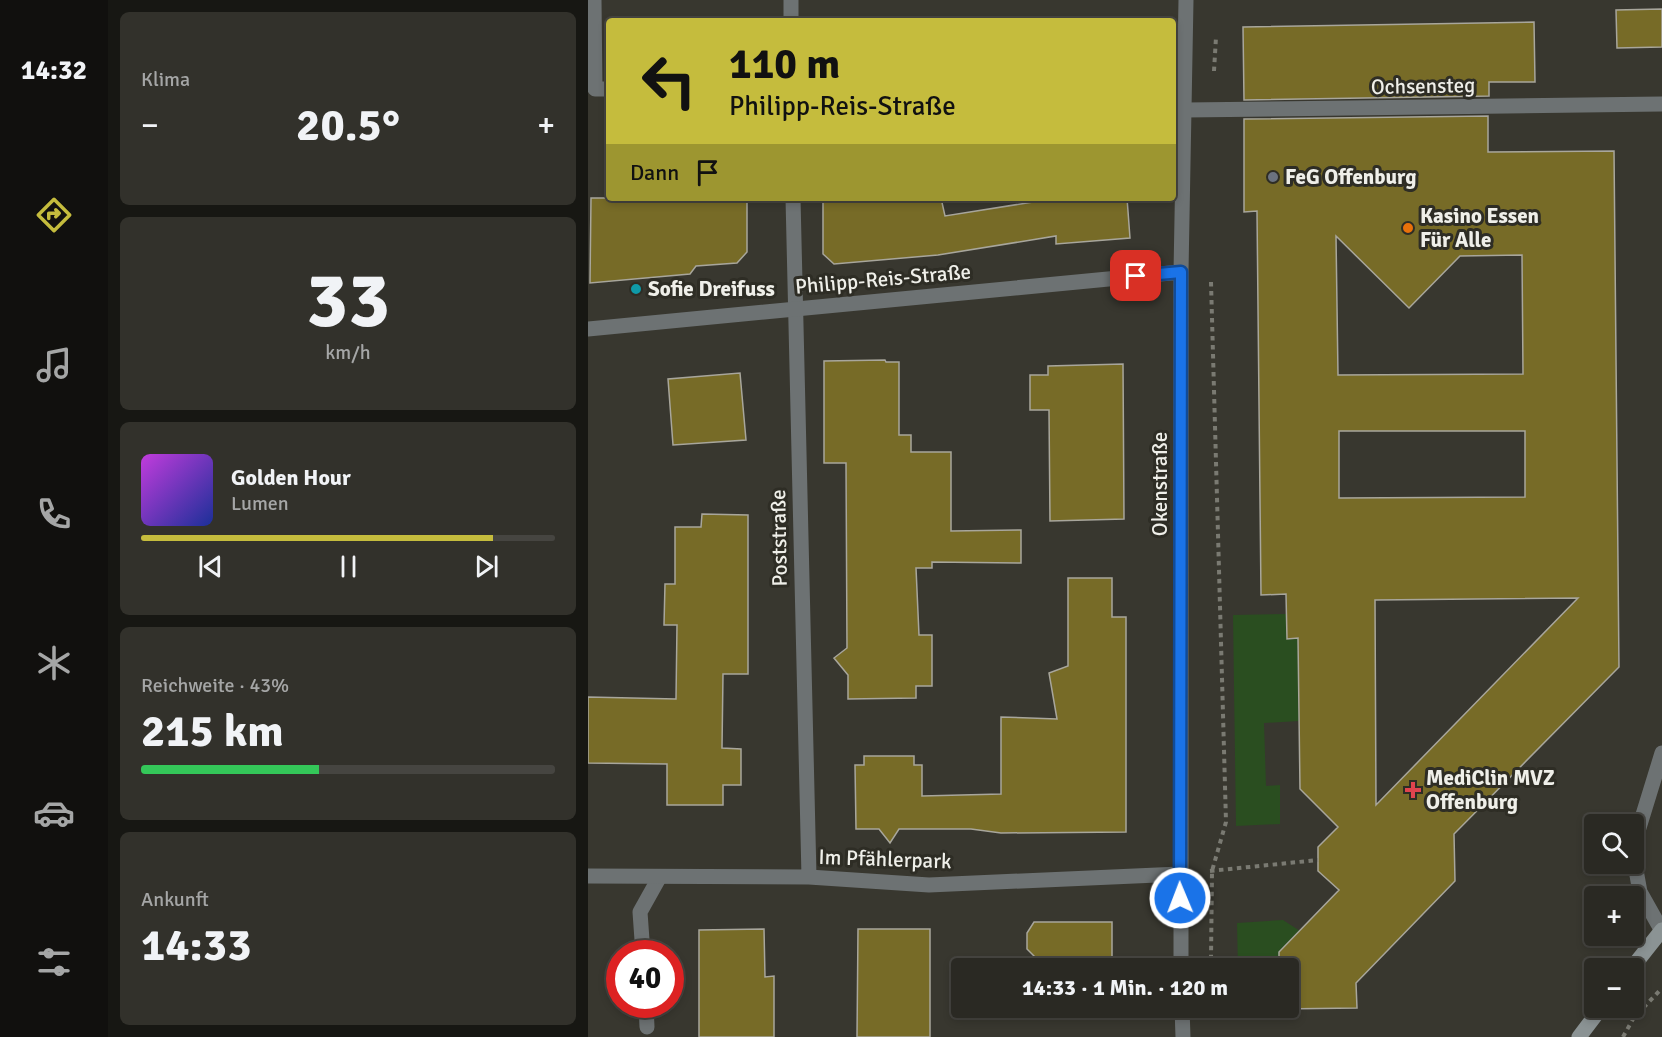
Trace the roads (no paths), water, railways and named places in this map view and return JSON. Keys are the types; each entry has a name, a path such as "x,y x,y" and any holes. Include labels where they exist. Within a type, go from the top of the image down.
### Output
{"main road":[{"path":"1640,958 1662,930"},
{"path":"1579,1037 1593,1018"}],"street":[{"path":"594,0 595,89 606,89"},
{"path":"791,0 791,18"},
{"name":"Okenstraße","path":"1181,958 1181,272 1186,0"},
{"name":"Ochsensteg","path":"1185,110 1662,104"},
{"name":"Poststraße","path":"793,201 808,877"},
{"name":"Philipp-Reis-Straße","path":"588,329 1181,272"},
{"path":"1643,814 1662,753"},
{"name":"Im Pfählerpark","path":"588,876 808,877 929,885 1180,874"},
{"path":"1637,874 1640,892 1662,930"},
{"path":"642,940 640,912 659,878"},
{"path":"647,1018 647,1027"},
{"path":"1182,1018 1183,1037"}],"place":[{"name":"FeG Offenburg","path":"1273,177"},
{"name":"Kasino Essen Für Alle","path":"1408,228"},
{"name":"Sofie Dreifuss","path":"636,289"},
{"name":"MediClin MVZ Offenburg","path":"1413,790"}]}
